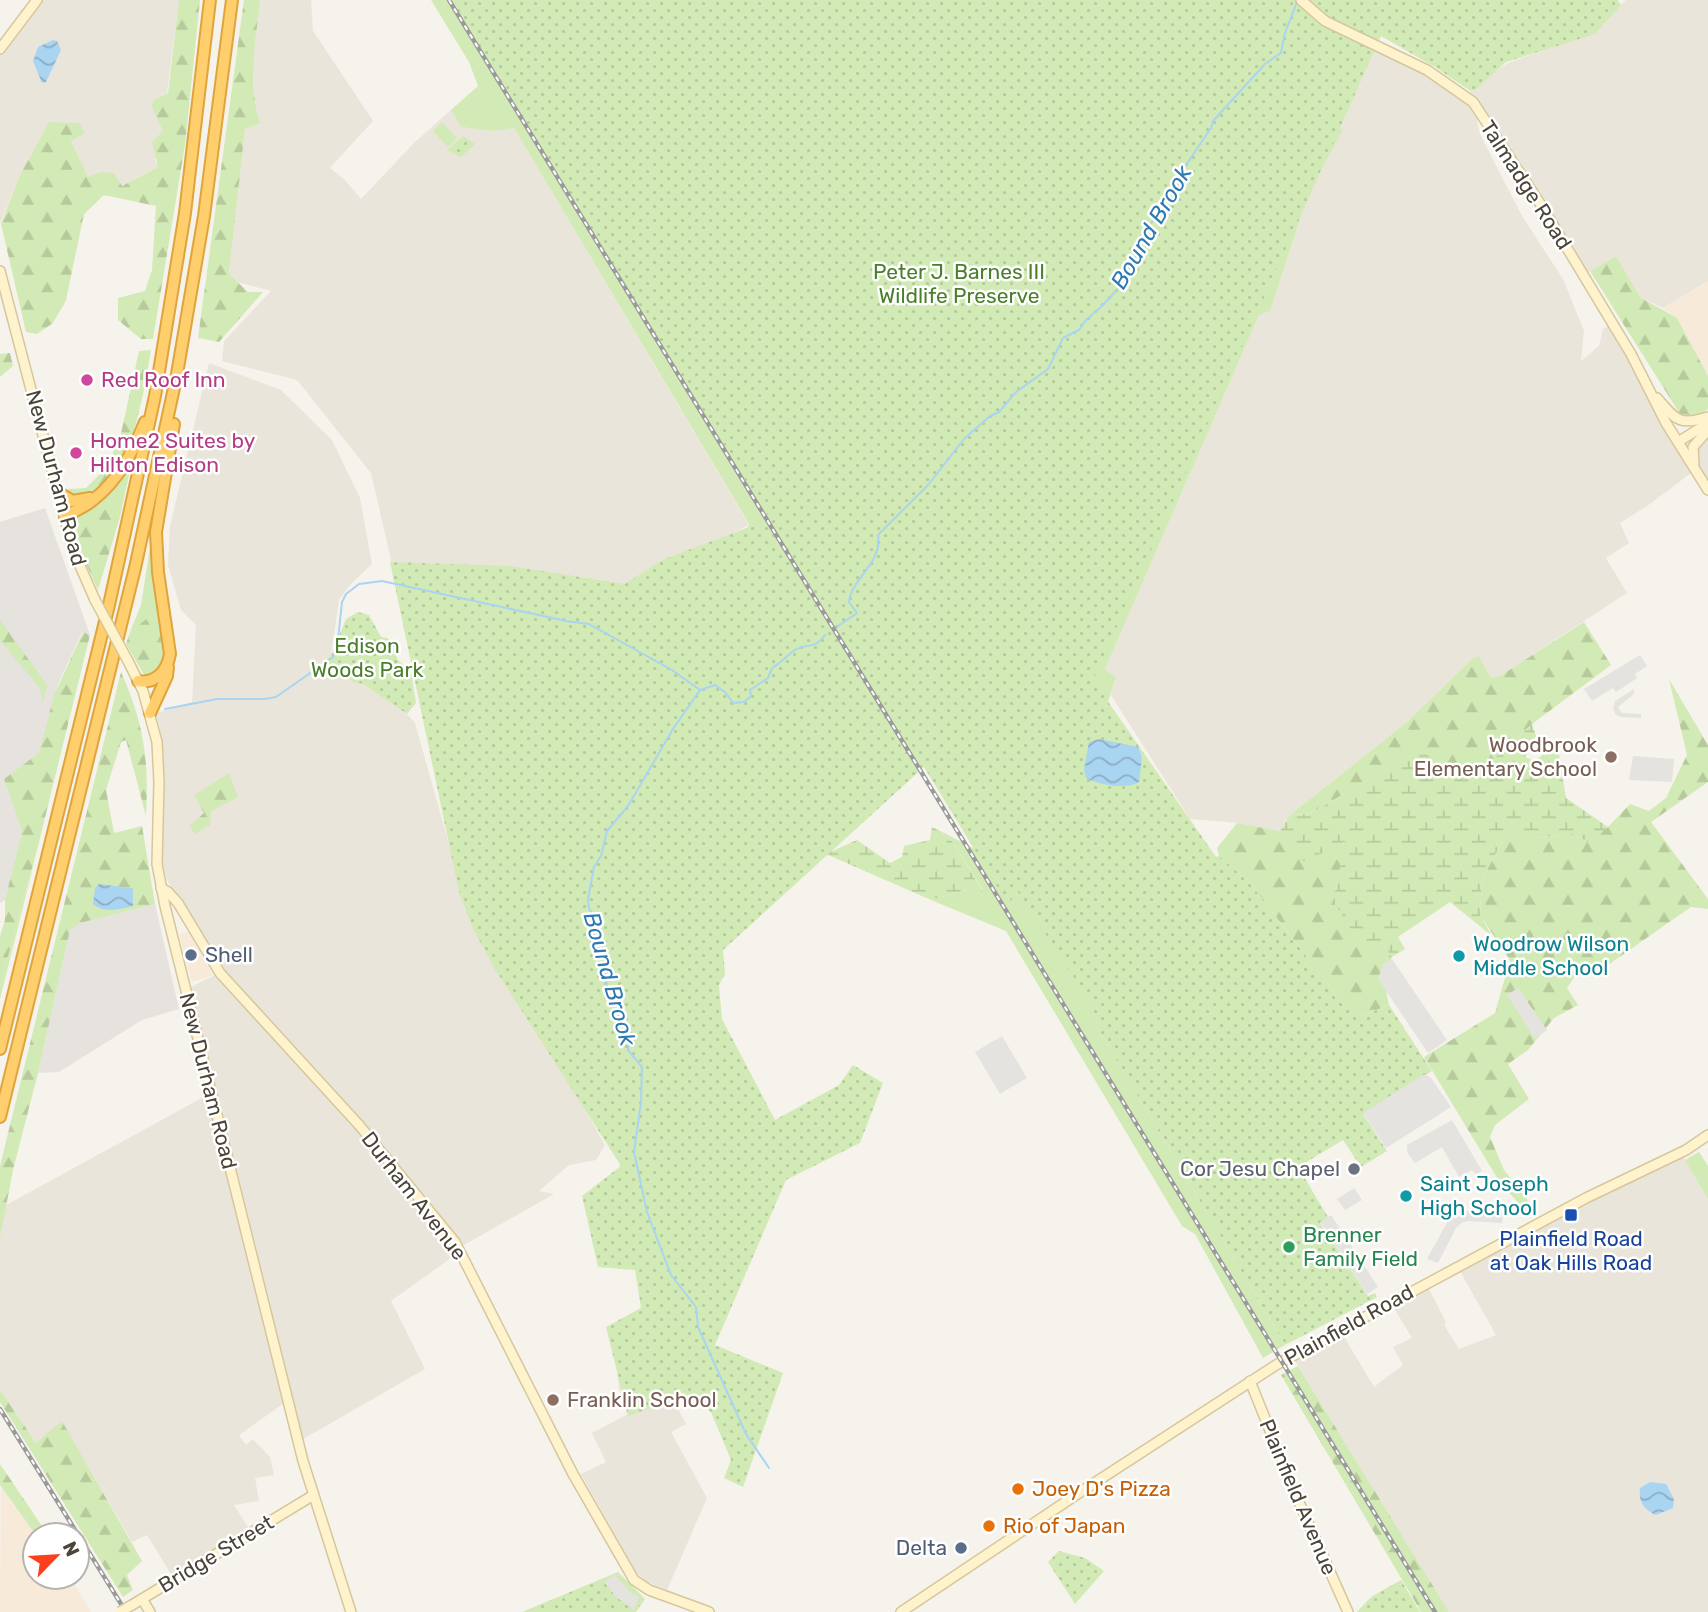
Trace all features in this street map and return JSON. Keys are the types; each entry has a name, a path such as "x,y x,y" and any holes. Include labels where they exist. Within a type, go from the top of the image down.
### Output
{"highway":[{"path":"0,1049 109,605 155,396 185,213 210,0"},
{"path":"0,1117 135,568 184,342 208,189 232,0"},
{"path":"150,713 167,676 168,664 169,636 158,572 156,532 181,380 178,369"},
{"path":"65,517 100,495 117,477 127,461 155,396"},
{"path":"58,492 76,501 100,495"},
{"path":"138,681 156,678 168,664"}],"street":[{"path":"0,50 37,0"},
{"name":"Talmadge Road","path":"1301,0 1317,15 1354,37 1427,70 1473,102 1541,205 1631,354 1678,442 1708,490"},
{"name":"New Durham Road","path":"0,271 77,562 138,681 150,713 157,742 159,767 156,844 161,888 312,1496 351,1612"},
{"path":"1650,389 1678,420 1687,422 1708,417"},
{"path":"1678,442 1708,423"},
{"path":"1695,470 1693,447 1708,430"},
{"name":"Durham Avenue","path":"161,888 169,892 178,903 220,973 359,1125 455,1242 573,1474 634,1580 649,1590 709,1612"},
{"name":"Plainfield Road","path":"901,1612 1250,1381 1426,1283 1586,1198 1686,1150 1708,1135"},
{"name":"Plainfield Avenue","path":"1250,1381 1298,1500 1348,1612"},
{"name":"Bridge Street","path":"120,1612 312,1496"},
{"path":"142,1599 150,1612"}],"shaded area":[{"path":"37,0 179,0 167,93 155,99 164,131 155,160 158,167 121,186 88,178 71,140 49,122 19,177 0,224 0,49"},
{"path":"260,0 311,0 313,31 373,121 330,168 344,179 361,199 414,143 451,110 462,127 494,131 514,128 749,525 629,585 392,564 371,473 297,380 222,361 224,341 271,291 225,279 229,274 245,128 259,123 254,107 253,61"},
{"path":"1626,0 1708,0 1708,281 1663,308 1640,297 1616,256 1587,273 1494,123 1468,89 1508,63 1589,34"},
{"path":"1373,46 1427,70 1473,102 1480,134 1522,216 1563,279 1584,331 1581,361 1599,346 1603,329 1612,323 1695,470 1620,523 1629,543 1606,558 1627,593 1500,676 1491,678 1479,656 1473,658 1407,722 1290,815 1280,831 1237,823 1190,819 1111,695 1116,677 1105,669 1259,315 1270,310 1309,191 1334,126"},
{"path":"1708,281 1708,376 1677,318 1663,308"},
{"path":"209,363 281,390 332,440 360,498 372,564 339,600 331,656 315,668 340,664 352,682 363,684 407,714 415,723 463,894 605,1145 596,1160 569,1165 539,1191 554,1194 464,1245 421,1191 414,1195 458,1253 391,1301 425,1369 298,1442 287,1401 239,1435 246,1445 253,1439 270,1457 274,1475 255,1478 259,1501 234,1505 251,1532 174,1579 147,1535 132,1542 62,1422 36,1443 0,1390 0,1238 6,1205 211,1093 253,1259 258,1255 191,987 219,973 166,878 162,858 163,745 156,713 192,702 196,625 181,610 168,565 170,526"},
{"path":"1708,435 1708,482 1695,461 1696,445"},
{"path":"45,508 90,635 82,632 58,684 39,754 4,779 22,831 5,900 0,903 0,522"},
{"path":"1640,655 1647,666 1635,674 1637,678 1616,692 1613,688 1592,701 1584,689"},
{"path":"1634,689 1634,694 1618,707 1622,713 1641,714 1641,718 1616,715 1613,709 1615,701"},
{"path":"1633,756 1674,759 1672,782 1629,780"},
{"path":"155,904 179,1009 142,1020 59,1072 38,1073 70,930 80,923"},
{"path":"188,932 213,975 192,982 179,934"},
{"path":"1392,959 1447,1040 1428,1053 1378,979 1383,964"},
{"path":"1518,988 1547,1030 1535,1039 1507,995"},
{"path":"1002,1036 1027,1078 1000,1094 975,1052"},
{"path":"1425,1074 1431,1078 1451,1107 1386,1148 1363,1113"},
{"path":"1452,1120 1482,1171 1476,1174 1472,1170 1459,1177 1442,1147 1415,1163 1407,1152 1407,1145"},
{"path":"1681,1152 1708,1199 1708,1612 1449,1612 1292,1356 1340,1330 1374,1387 1403,1365 1393,1347 1412,1338 1391,1303 1426,1283 1446,1322 1444,1325 1459,1349 1496,1335 1460,1271"},
{"path":"1354,1188 1362,1200 1345,1210 1337,1199"},
{"path":"1470,1210 1503,1212 1502,1223 1461,1223 1438,1263 1427,1259 1448,1221"},
{"path":"1331,1215 1378,1287 1367,1294 1320,1222"},
{"path":"632,1320 686,1424 671,1432 707,1498 667,1590 645,1581 635,1571 581,1474 606,1462 592,1433 630,1413 619,1388 612,1329"},
{"path":"1,1487 26,1521 21,1521 21,1591 78,1591 91,1612 0,1612"},
{"path":"615,1575 631,1593 639,1597 634,1610 616,1597 604,1582"}],"green space":[{"path":"179,0 200,0 185,145 153,339 141,339 118,320 118,298 145,291 152,270 156,206 104,195 84,214 66,300 53,323 37,334 26,332 1,224 19,177 49,122 79,123 85,133 71,141 88,177 101,172 114,173 122,186 158,167 152,142 163,131 151,105 155,99 168,93"},
{"path":"244,0 260,0 253,77 260,123 245,129 229,274 248,292 263,292 219,342 198,338"},
{"path":"431,0 481,0 850,615 745,534 749,524 514,128 494,131 461,127 451,110 478,86 469,62"},
{"name":"Peter J. Barnes III Wildlife Preserve","path":"449,0 1618,0 1621,5 1595,34 1506,62 1475,90 1469,90 1381,36 1093,680 1216,857 1219,856 1250,883 1346,1008 1364,1015 1389,1005 1432,1071 1363,1114 1387,1151 1361,1167 1343,1140 1298,1167 1328,1217 1320,1223 1368,1296 1375,1293 1377,1297 1285,1345 1099,1030 1090,1002 1016,889 1009,906 924,767 723,950 725,974 719,985 722,1019 775,1120 839,1085 853,1065 883,1083 860,1143 786,1180 715,1345 783,1373 743,1487 724,1478 731,1460 711,1412 691,1394 628,1416 606,1327 641,1308 635,1270 598,1267 582,1196 621,1166 495,969 473,929 459,892 390,562 510,566 625,584 662,560 770,519"},
{"path":"442,122 457,138 448,147 433,131"},
{"path":"1335,126 1343,130 1309,191 1270,311 1259,315 1105,669 1116,677 1108,702 1062,771 1075,855 1062,847 1052,824 1090,1002 1099,1030 1285,1345 1263,1358 1195,1234 1182,1226 1006,931 931,900 966,890 984,892 948,835 1002,863"},
{"path":"463,136 475,144 461,157 447,150"},
{"path":"1616,256 1640,297 1677,318 1708,376 1708,409 1698,416 1680,414 1590,271"},
{"path":"151,350 138,416 120,465 107,483 90,494 70,495 68,489 86,488 106,468 120,438 139,351"},
{"path":"10,353 13,366 0,377 0,354"},
{"path":"132,461 120,517 106,497"},
{"path":"106,497 120,517 98,590 83,557 73,519 75,514"},
{"path":"150,547 153,547 164,621 150,616 130,632 141,605"},
{"name":"Edison Woods Park","path":"358,612 369,615 381,637 395,644 397,659 411,672 416,703 407,714 363,684 352,682 340,664 322,677 315,668 331,656 346,619"},
{"path":"150,616 160,618 167,653 162,667 146,678 126,644 130,632"},
{"path":"0,620 47,685 43,703 40,688 0,641"},
{"path":"1584,622 1611,665 1532,724 1489,763 1464,773 1419,751 1309,814 1290,815 1407,722 1473,658 1479,656 1491,678 1500,676"},
{"path":"83,632 90,635 0,986 0,936 5,920 5,900 22,831 4,779 39,753 54,695"},
{"path":"121,672 135,708 143,742 147,777 146,816 126,740 121,742 106,790 114,833 142,826 155,904 80,923 70,930 13,1170 0,1238 0,1166"},
{"path":"1669,679 1708,745 1708,782 1651,822 1708,899 1708,909 1691,907 1605,967 1584,963 1567,988 1578,1005 1554,1018 1528,1050 1508,1064 1529,1099 1495,1125 1490,1137 1504,1170 1537,1212 1529,1216 1496,1176 1424,1057 1495,1013 1510,960 1480,915 1482,879 1509,829 1533,838 1574,834 1588,842 1608,827 1630,804 1649,811 1666,798 1687,755"},
{"path":"1532,724 1536,736 1525,757 1535,761 1557,743 1566,798 1608,827 1588,842 1574,834 1533,838 1509,829 1482,879 1480,915 1492,936 1450,902 1398,937 1405,949 1392,957 1382,943 1363,948 1335,904 1345,841 1305,862 1294,852 1297,838 1280,831 1290,815 1309,814 1419,751 1464,773 1489,763"},
{"path":"229,773 238,797 211,811 210,825 195,834 189,826 204,813 194,795"},
{"path":"1237,823 1280,831 1297,838 1346,840 1335,904 1382,943 1392,957 1383,976 1389,1005 1364,1015 1346,1008 1250,883 1219,856 1217,848"},
{"path":"932,827 948,835 984,893 966,890 931,900 826,854 857,840 890,863 902,857 904,846 930,840"},
{"path":"39,843 0,999 0,986"},
{"path":"1699,1152 1708,1166 1708,1199 1685,1160"},
{"path":"1298,1366 1449,1612 1421,1612 1281,1375"},
{"path":"0,1390 36,1443 62,1421 142,1561 127,1575 133,1590 123,1597 91,1546 91,1521 75,1521 0,1402"},
{"path":"0,1464 39,1521 26,1521 0,1485"},
{"path":"1059,1551 1085,1558 1104,1571 1075,1604 1048,1562"},
{"path":"618,1572 645,1599 636,1612 522,1612"},
{"path":"1401,1580 1420,1612 1357,1612 1371,1597"}],"water":[{"path":"53,40 57,41 61,50 46,82 42,83 33,61 38,47"},
{"path":"1099,739 1138,747 1142,757 1139,782 1127,786 1113,786 1086,778 1084,769 1089,742"},
{"path":"99,884 133,889 133,906 113,910 97,907 93,904 95,888"},
{"path":"1650,1482 1666,1484 1674,1499 1673,1508 1656,1515 1645,1508 1640,1497 1640,1488"}],"waterway":[{"name":"Bound Brook","path":"838,626 857,613 849,602 851,594 876,554 878,535 928,485 964,439 990,416 999,412 1016,392 1048,369 1063,338 1079,330 1126,280 1130,261 1139,253 1147,231 1170,189 1213,121 1265,64 1281,53 1285,33 1297,2"},
{"path":"165,709 217,699 276,697 333,657 337,649 342,602 346,594 359,584 382,581 589,624 672,670 700,690"},
{"name":"Bound Brook","path":"769,1468 746,1434 698,1327 696,1307 671,1275 647,1212 634,1152 641,1102 642,1067 628,1050 630,1032 620,1021 614,997 607,986 603,948 594,935 595,920 588,899 594,867 601,856 607,831 628,806 673,729 700,690 715,685 725,692 733,703 744,702 751,696 750,690 768,678 772,668 795,650 814,645 825,635"}],"railway":[{"path":"449,0 1435,1612"},
{"path":"0,1409 126,1612"}],"place":[{"name":"Red Roof Inn","path":"87,380"},
{"name":"Home2 Suites by Hilton Edison","path":"76,453"},
{"name":"Woodbrook Elementary School","path":"1611,757"},
{"name":"Shell","path":"191,955"},
{"name":"Woodrow Wilson Middle School","path":"1459,956"},
{"name":"Cor Jesu Chapel","path":"1354,1169"},
{"name":"Saint Joseph High School","path":"1406,1196"},
{"name":"Plainfield Road at Oak Hills Road","path":"1571,1215"},
{"name":"Brenner Family Field","path":"1289,1247"},
{"name":"Franklin School","path":"553,1400"},
{"name":"Joey D's Pizza","path":"1018,1489"},
{"name":"Rio of Japan","path":"989,1526"},
{"name":"Delta","path":"961,1548"}]}
